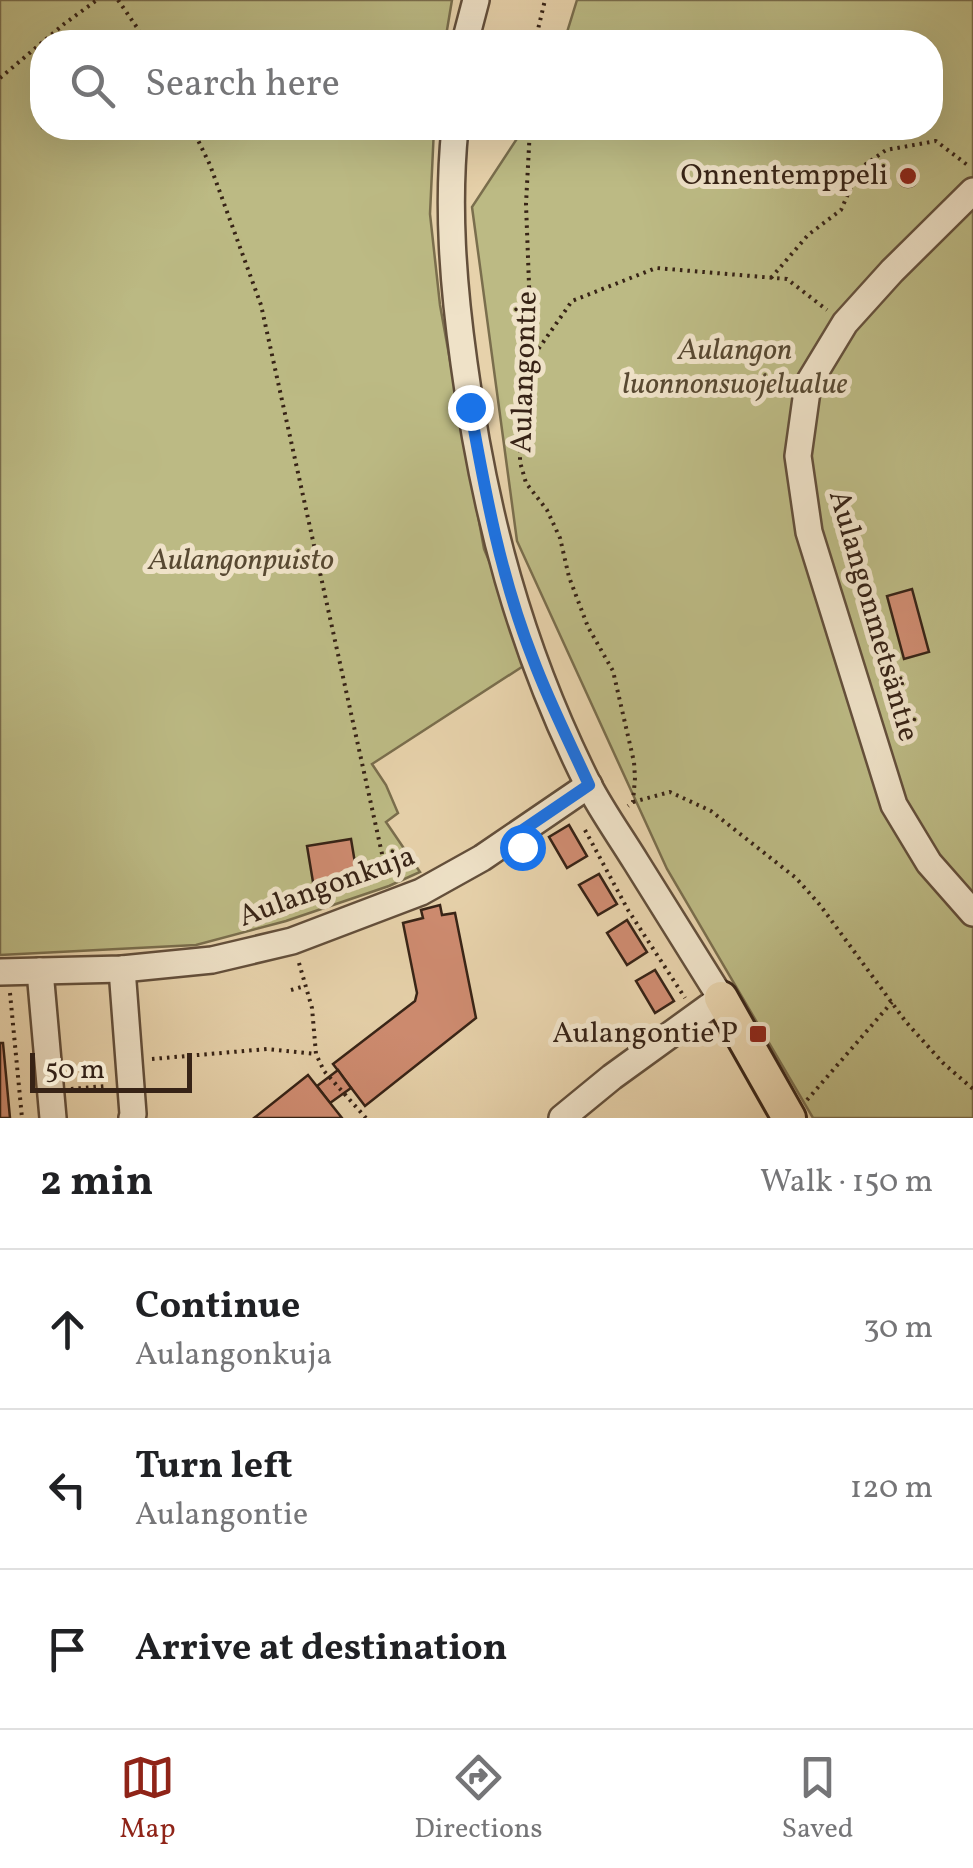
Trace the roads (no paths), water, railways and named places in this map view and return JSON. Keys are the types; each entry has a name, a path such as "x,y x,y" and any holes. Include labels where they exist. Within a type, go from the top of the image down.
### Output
{"main road":[{"name":"Aulangontie","path":"708,1006 798,1108"}],"street":[{"path":"468,30 476,0"},
{"name":"Aulangontie","path":"454,140 450,178 455,296 487,502 506,579 533,659 589,785 708,1006"},
{"name":"Aulangonmetsäntie","path":"973,191 845,323 808,384 798,456 809,532 894,805 929,863 973,913"},
{"name":"Aulangonkuja","path":"4,972 122,969 212,960 292,941 421,892 482,858 589,785"},
{"path":"122,969 132,1118"},
{"path":"40,971 52,1106"},
{"path":"562,1118 708,1006"}],"place":[{"name":"Onnentemppeli","path":"908,176"},
{"name":"Aulangontie P","path":"758,1034"}],"park label":[{"name":"Aulangon luonnonsuojelualue","path":"735,368"},
{"name":"Aulangonpuisto","path":"241,561"}]}
